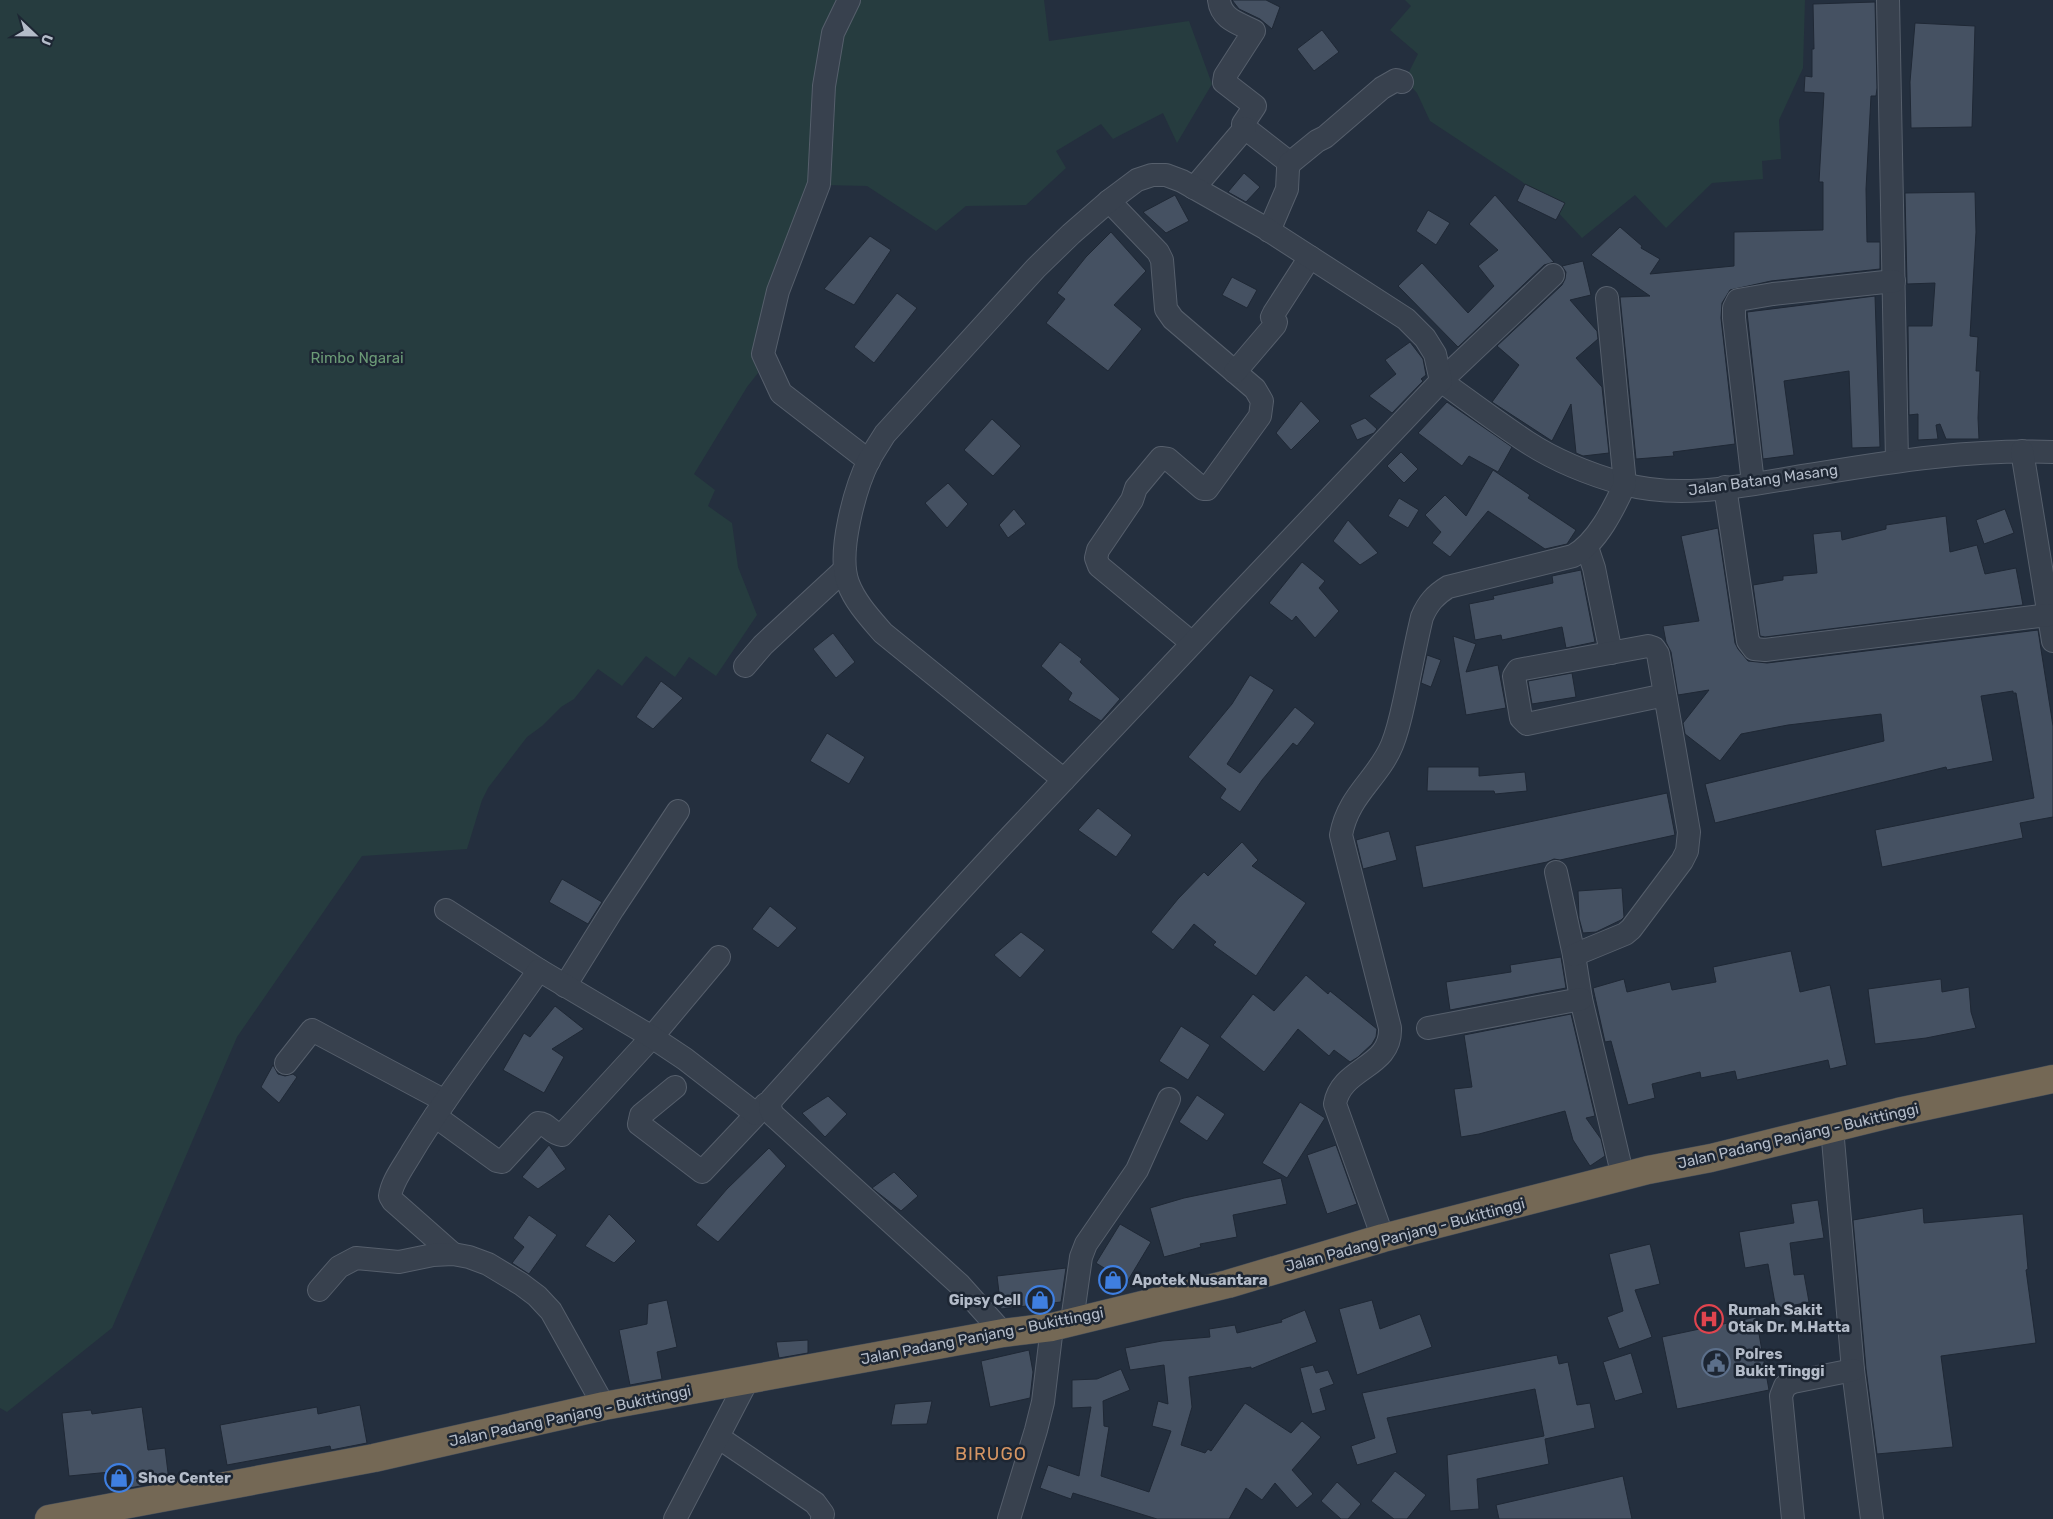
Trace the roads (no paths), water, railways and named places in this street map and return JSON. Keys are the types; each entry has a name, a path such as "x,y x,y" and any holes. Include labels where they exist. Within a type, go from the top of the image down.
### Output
{"highway":[{"name":"Jalan Padang Panjang - Bukittinggi","path":"49,1519 374,1458 604,1406 1003,1333 1062,1324 1228,1284 1383,1238 1623,1177 1711,1158 1898,1112 2053,1079"}],"street":[{"path":"849,0 833,33 824,86 819,184 778,291 763,354 781,393 869,460"},
{"path":"1220,0 1221,10 1228,18 1254,31 1224,80 1255,106 1243,124 1245,128 1290,163"},
{"path":"1888,0 1897,461"},
{"path":"1269,231 1287,189 1290,163 1346,120 1382,88 1396,80 1402,82"},
{"path":"1194,188 1245,128"},
{"path":"1064,780 883,633 861,608 848,584 844,570 846,539 857,491 869,460 886,434 1036,268 1109,201 1137,180 1152,174 1166,175 1194,188 1269,231 1406,319 1425,338 1435,354 1441,380"},
{"path":"1109,201 1158,252 1162,260 1166,309 1173,319 1255,389 1262,400 1260,416 1207,489 1203,489 1168,459 1161,458 1136,488 1132,500 1098,550 1096,558 1099,566 1192,643"},
{"path":"1235,372 1273,328 1276,322 1272,317 1274,313 1310,256"},
{"path":"676,1087 641,1115 639,1124 702,1172 1009,838 1441,380 1553,274"},
{"path":"1753,483 1734,318 1734,308 1738,300 1773,294 1894,281"},
{"path":"1383,1238 1335,1104 1340,1087 1378,1058 1387,1047 1390,1039 1390,1028 1341,835 1344,820 1351,804 1392,747 1398,729 1422,617 1428,604 1436,594 1448,587 1573,556 1587,547 1618,500 1624,484 1607,298"},
{"name":"Jalan Batang Masang","path":"1441,380 1528,443 1563,461 1624,484 1650,490 1677,491 1726,487 1897,461 2022,451 2053,452"},
{"path":"2022,451 2053,641"},
{"path":"1726,487 1748,641 1754,649 1765,650 2048,614"},
{"path":"1587,547 1594,568 1611,653"},
{"path":"744,666 763,645 844,570"},
{"path":"1574,955 1624,934 1631,929 1671,877 1687,851 1688,832 1665,695 1658,654 1654,648 1648,646 1518,670 1513,680 1521,718 1527,724 1665,695"},
{"path":"565,986 678,811"},
{"path":"1556,872 1574,955 1581,999 1623,1177"},
{"path":"446,910 539,970 652,1037 763,1107 770,1108 773,1115 960,1285 1003,1333"},
{"path":"286,1063 315,1031 440,1109 497,1161 502,1162 538,1123 544,1124 555,1133 562,1135 566,1132 652,1037 719,957"},
{"path":"453,1254 405,1213 390,1196 392,1187 440,1109 539,970"},
{"path":"1428,1028 1581,999"},
{"path":"1009,1519 1036,1430 1062,1324 1081,1257 1086,1244 1137,1170 1169,1099"},
{"path":"1832,1128 1853,1370 1872,1519"},
{"path":"319,1290 339,1267 356,1258 399,1262 433,1255 453,1254 469,1257 488,1264 536,1296 551,1311 604,1406"},
{"path":"1793,1519 1781,1396 1785,1386 1793,1382 1853,1370"},
{"path":"675,1519 747,1381"},
{"path":"718,1437 816,1503 822,1514 822,1519"}],"place":[{"name":"Apotek Nusantara","path":"1113,1280"},
{"name":"Gipsy Cell","path":"1040,1300"},
{"name":"Rumah Sakit Otak Dr. M.Hatta","path":"1709,1319"},
{"name":"Polres Bukit Tinggi","path":"1716,1363"},
{"name":"Shoe Center","path":"119,1478"}],"district":[{"name":"BIRUGO","path":"991,1454"}],"park label":[{"name":"Rimbo Ngarai","path":"357,358"}]}
